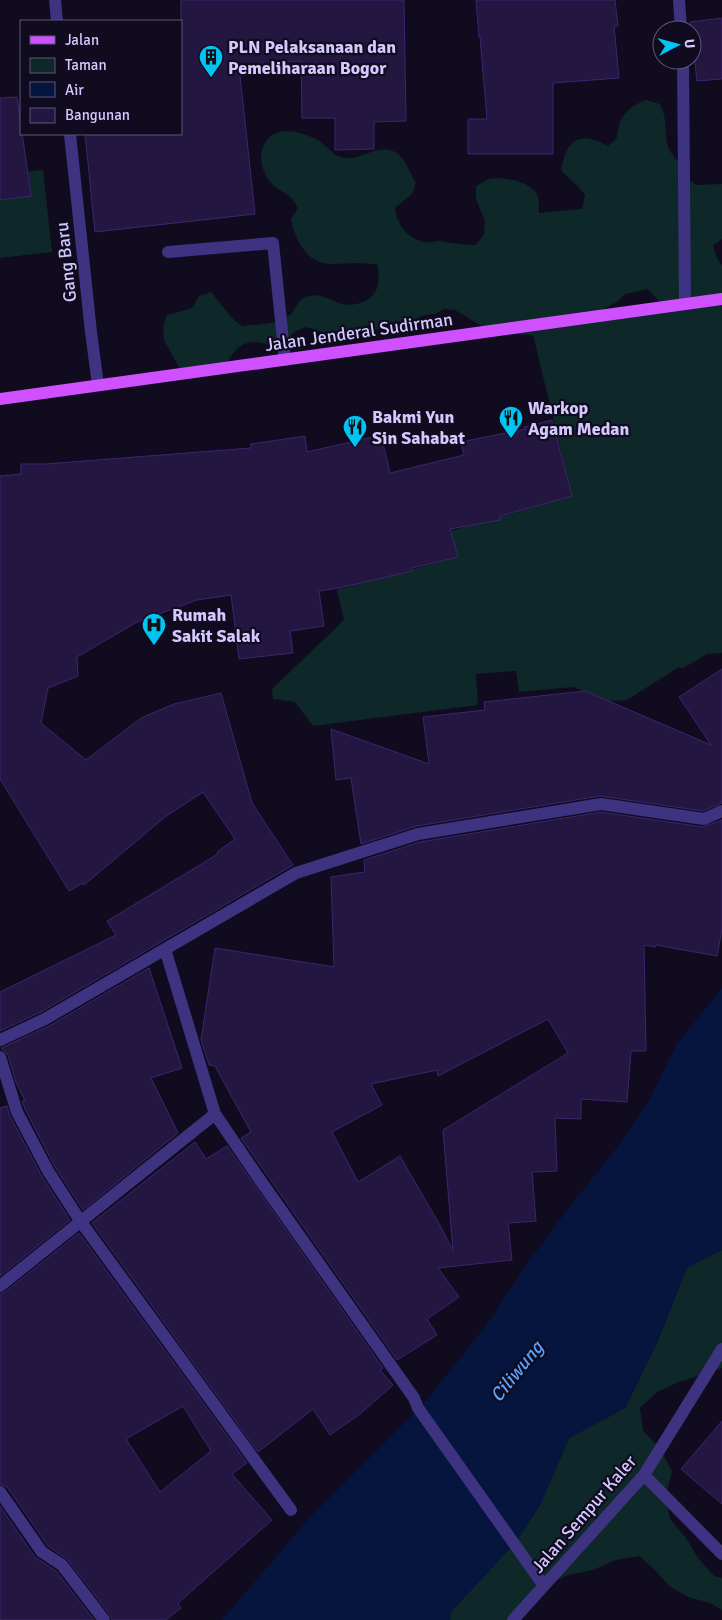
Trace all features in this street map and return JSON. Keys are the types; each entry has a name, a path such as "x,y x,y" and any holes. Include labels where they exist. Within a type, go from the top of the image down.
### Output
{"main road":[{"name":"Jalan Jenderal Sudirman","path":"0,399 722,299"}],"street":[{"path":"55,0 57,20"},
{"path":"679,0 680,20"},
{"path":"683,70 685,304"},
{"name":"Gang Baru","path":"70,135 98,386"},
{"path":"168,252 273,243 285,360"},
{"path":"0,1040 45,1019 296,873 418,834 601,804 704,819 722,811"},
{"path":"165,950 215,1114 414,1398 418,1408 544,1586"},
{"path":"0,1057 18,1112 48,1170 81,1222 291,1510"},
{"path":"0,1286 215,1114"},
{"name":"Jalan Sempur Kaler","path":"513,1620 644,1475 722,1349"},
{"path":"644,1475 722,1554"},
{"path":"0,1492 42,1552 62,1565 104,1620"}],"green space":[{"path":"646,100 660,104 663,110 668,146 684,169 687,178 696,185 722,184 722,239 713,246 717,258 722,265 722,653 707,654 682,669 679,667 627,700 609,701 573,687 519,692 516,671 476,674 478,705 313,726 295,702 273,699 272,689 344,620 337,590 457,557 451,531 572,496 533,335 507,334 485,328 455,310 444,309 435,314 393,324 383,330 361,327 351,332 329,334 306,327 296,331 279,346 256,342 246,343 236,350 223,365 182,373 164,340 163,327 167,315 192,308 199,296 211,292 233,319 242,326 261,324 286,318 293,312 299,302 309,296 318,296 342,304 352,305 368,300 375,293 378,282 378,265 322,263 308,255 303,249 295,234 291,219 298,208 290,197 270,182 263,168 261,157 263,147 267,139 273,135 288,131 304,134 319,141 343,158 354,158 385,149 392,150 403,160 416,183 412,194 395,208 398,220 404,230 424,242 440,241 476,245 484,234 485,221 476,199 476,186 484,181 495,178 514,180 526,184 537,193 539,213 582,209 585,195 561,170 567,151 576,140 582,138 598,141 608,146 617,138 619,125 625,114","holes":["648,289 664,307 597,312 617,302 625,294"]},
{"path":"43,170 52,252 0,258 0,175"},
{"path":"722,1250 722,1368 679,1382 657,1392 640,1408 643,1431 659,1447 672,1471 666,1496 670,1519 686,1538 698,1558 714,1576 722,1578 722,1610 710,1603 688,1597 669,1586 639,1556 616,1560 593,1570 568,1575 544,1586 513,1620 450,1620 451,1612 539,1507 569,1438 625,1408 657,1343 687,1267"}],"water":[{"name":"Ciliwung","path":"722,988 722,1250 687,1268 657,1343 625,1408 569,1438 539,1507 517,1541 451,1612 450,1620 222,1620 311,1516 425,1402 491,1319 526,1265 612,1154 648,1102 676,1045"}],"building":[{"path":"181,0 404,0 406,121 374,122 374,149 335,150 335,118 302,118 301,61 239,66 255,214 95,232 85,135 182,135"},
{"path":"476,0 615,0 618,26 614,26 619,78 553,83 553,154 468,154 468,119 487,119"},
{"path":"722,18 722,79 697,81 696,70 702,70 702,20"},
{"path":"17,97 20,135 22,135 31,196 0,200 0,98"},
{"path":"552,420 572,496 500,516 500,520 450,529 458,557 412,568 412,571 319,591 324,626 290,631 293,653 239,659 231,595 197,600 137,622 77,657 78,676 48,688 41,723 86,760 141,718 174,704 221,693 252,803 293,865 41,1012 0,1031 0,992 116,935 107,921 218,854 217,852 235,839 203,792 165,817 84,885 83,883 69,891 0,779 0,476 21,474 21,464 46,464 251,448 251,444 305,436 307,452 381,435 390,473 464,455 461,442 525,429 524,427"},
{"path":"722,669 722,803 703,811 600,796 417,826 361,844 351,778 336,780 331,729 429,764 423,717 485,710 484,702 585,691 711,745 679,697"},
{"path":"601,812 703,827 722,820 722,929 717,956 656,945 655,947 644,945 646,1051 631,1051 627,1102 581,1099 581,1119 555,1118 557,1171 532,1172 536,1221 508,1223 512,1260 438,1268 459,1297 427,1319 437,1335 397,1360 241,1138 251,1132 215,1066 209,1065 201,1040 215,948 334,967 331,877 365,872 364,860 420,842","holes":["548,1019 568,1053 443,1130 453,1251 400,1156 358,1182 332,1132 382,1105 371,1084 437,1070 438,1076"]},
{"path":"149,968 182,1068 151,1078 178,1133 83,1210 55,1167 25,1109 22,1101 25,1101 16,1082 8,1055 1,1048 49,1026"},
{"path":"7,1106 10,1116 41,1175 70,1220 0,1276 0,1108"},
{"path":"195,1142 206,1159 227,1146 383,1368 380,1370 393,1385 360,1414 330,1435 313,1409 258,1452 92,1223"},
{"path":"79,1233 247,1463 232,1474 272,1520 178,1603 181,1608 166,1620 112,1620 68,1560 48,1546 7,1487 0,1484 0,1294","holes":["183,1406 211,1451 160,1492 126,1439"]},
{"path":"722,1421 722,1504 681,1469"},
{"path":"0,1506 35,1557 56,1571 94,1620 0,1620"}],"place":[{"name":"PLN Pelaksanaan dan Pemeliharaan Bogor","path":"211,78"},
{"name":"Warkop Agam Medan","path":"511,439"},
{"name":"Bakmi Yun Sin Sahabat","path":"355,448"},
{"name":"Rumah Sakit Salak","path":"154,646"}]}
